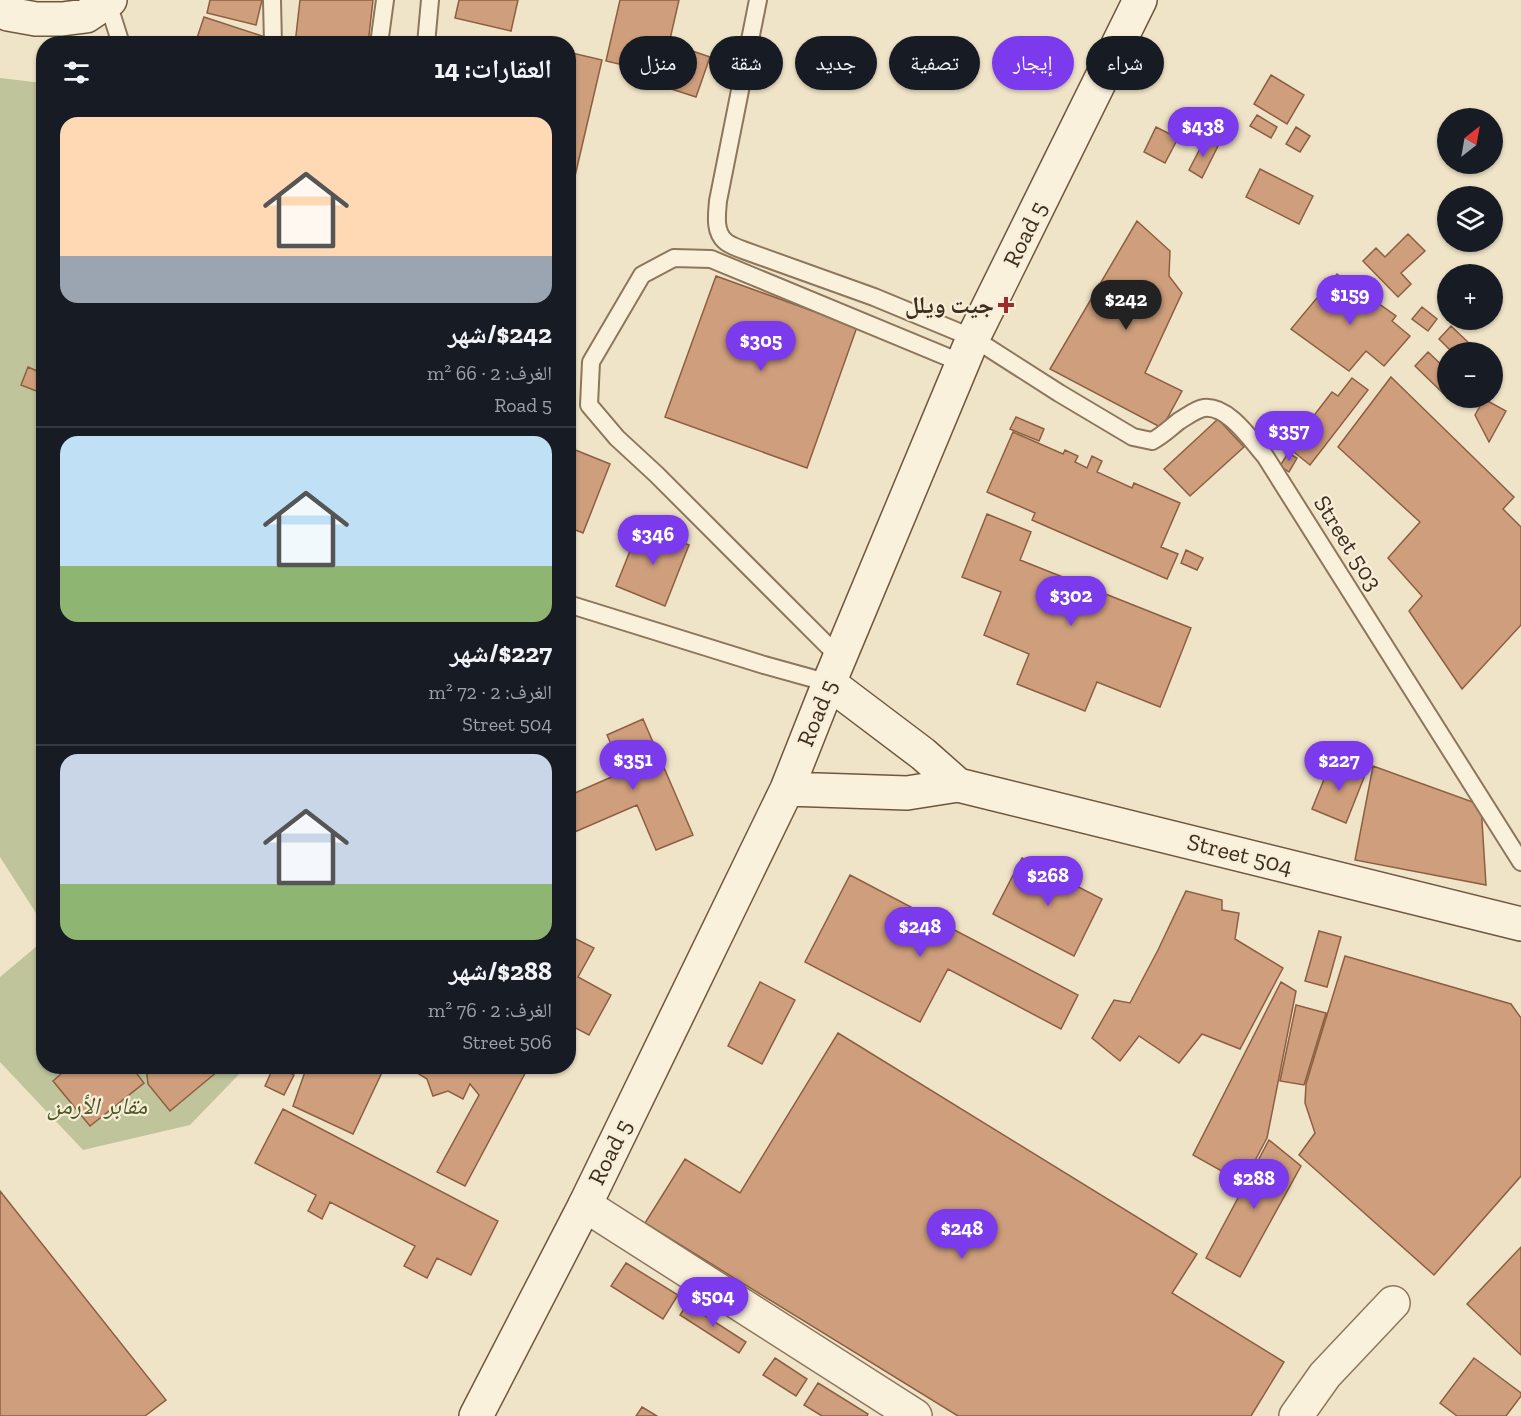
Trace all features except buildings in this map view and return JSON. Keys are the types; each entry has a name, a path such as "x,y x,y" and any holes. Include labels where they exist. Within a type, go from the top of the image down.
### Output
{"street":[{"name":"Road 5","path":"476,1416 585,1205 787,789 834,670 968,350 1140,0"},
{"path":"0,11 36,20 62,19 87,16 109,1"},
{"name":"Street 504","path":"834,670 958,785"},
{"name":"Street 504","path":"787,789 907,793 958,785 1521,924"},
{"path":"585,1205 915,1416"},
{"path":"1296,1416 1325,1375 1393,1303"}],"lane":[{"path":"272,0 273,36"},
{"path":"380,36 385,0"},
{"path":"427,36 430,0"},
{"path":"758,0 717,201 718,231 725,242 743,250 874,297 968,350"},
{"path":"109,1 119,36"},
{"path":"834,670 656,474 617,438 589,405 591,362 642,275 674,258 711,259 968,350"},
{"name":"Street 503","path":"968,350 1059,393 1133,437 1152,441 1178,422 1203,408 1216,408 1230,416 1265,456 1521,862"},
{"path":"576,606 764,665 834,670"}],"green space":[{"path":"0,78 36,82 36,913 0,857"},
{"name":"مقابر الأرمن","path":"36,947 36,1074 239,1074 190,1125 83,1150 0,1062 0,977"}],"place":[{"name":"جيت ويلل","path":"1006,305"}]}
